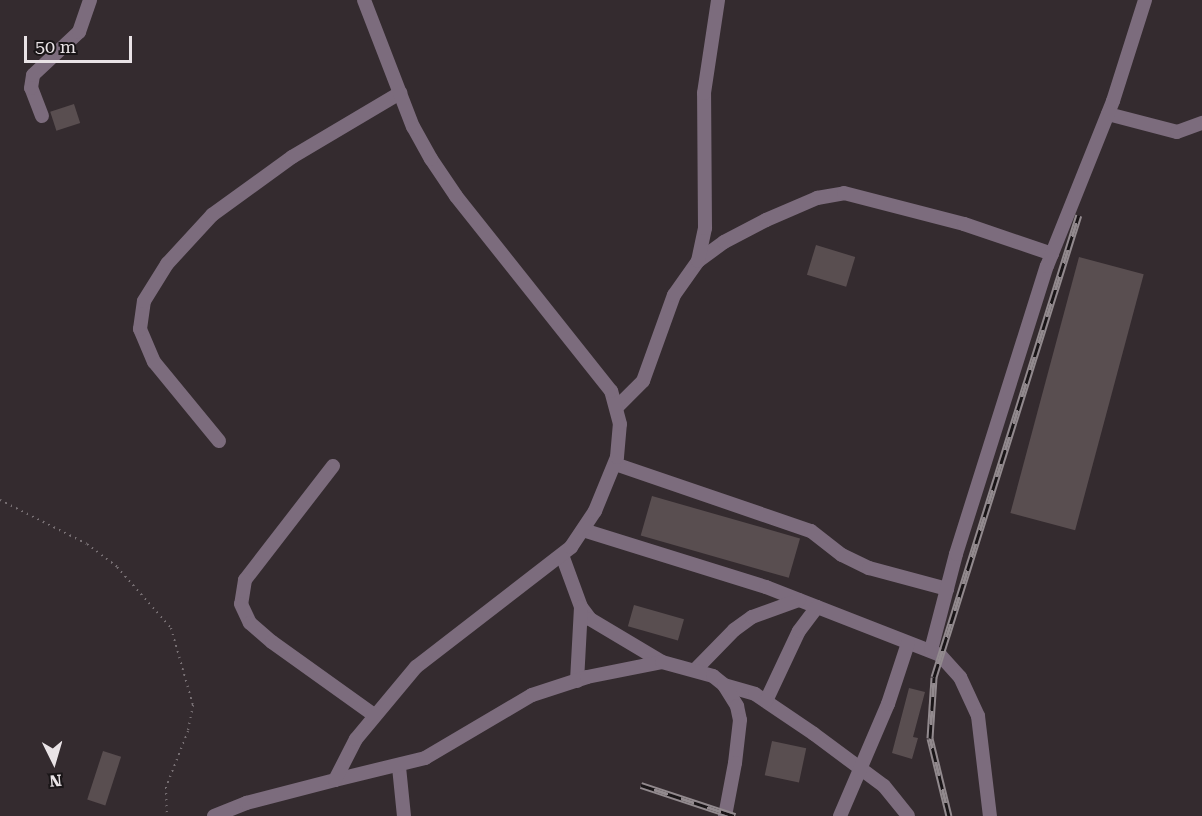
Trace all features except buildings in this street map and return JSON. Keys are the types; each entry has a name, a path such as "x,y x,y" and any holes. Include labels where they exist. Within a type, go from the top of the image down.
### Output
{"lane":[{"path":"42,116 31,88 33,75 79,32 90,0"},
{"path":"335,780 347,753 374,715 416,667 448,639 562,555 583,530 615,464 621,435 617,407 590,362 456,196 431,159 400,93 364,0"},
{"path":"698,261 705,228 704,93 718,0"},
{"path":"931,650 946,589 1052,254 1108,114 1145,0"},
{"path":"219,441 154,362 140,328 144,301 166,264 212,215 292,157 400,93"},
{"path":"1108,114 1177,132 1202,123"},
{"path":"617,407 643,381 674,295 698,261 724,242 766,220 817,198 844,193 964,224 1052,254"},
{"path":"615,464 812,531 842,555 868,568 946,589"},
{"path":"333,466 244,580 241,604 250,623 272,642 374,715"},
{"path":"583,530 818,606 908,643 931,650 960,677 978,716 990,816"},
{"path":"562,555 580,608 577,681"},
{"path":"696,669 752,617 799,600"},
{"path":"766,701 800,631 818,606"},
{"path":"580,608 614,636 662,662 696,669 724,685 766,701 884,786 908,816"},
{"path":"840,816 908,643"},
{"path":"214,816 246,803 335,780 399,767 449,746 532,695 577,681 662,662"},
{"path":"724,685 740,720 725,816"},
{"path":"399,767 404,816"}],"path":[{"path":"0,500 87,544 117,567 171,628 193,705 188,731 166,787 167,816"}],"railway":[{"path":"949,816 930,738 934,677 1079,215"},
{"path":"641,785 735,816"}]}
